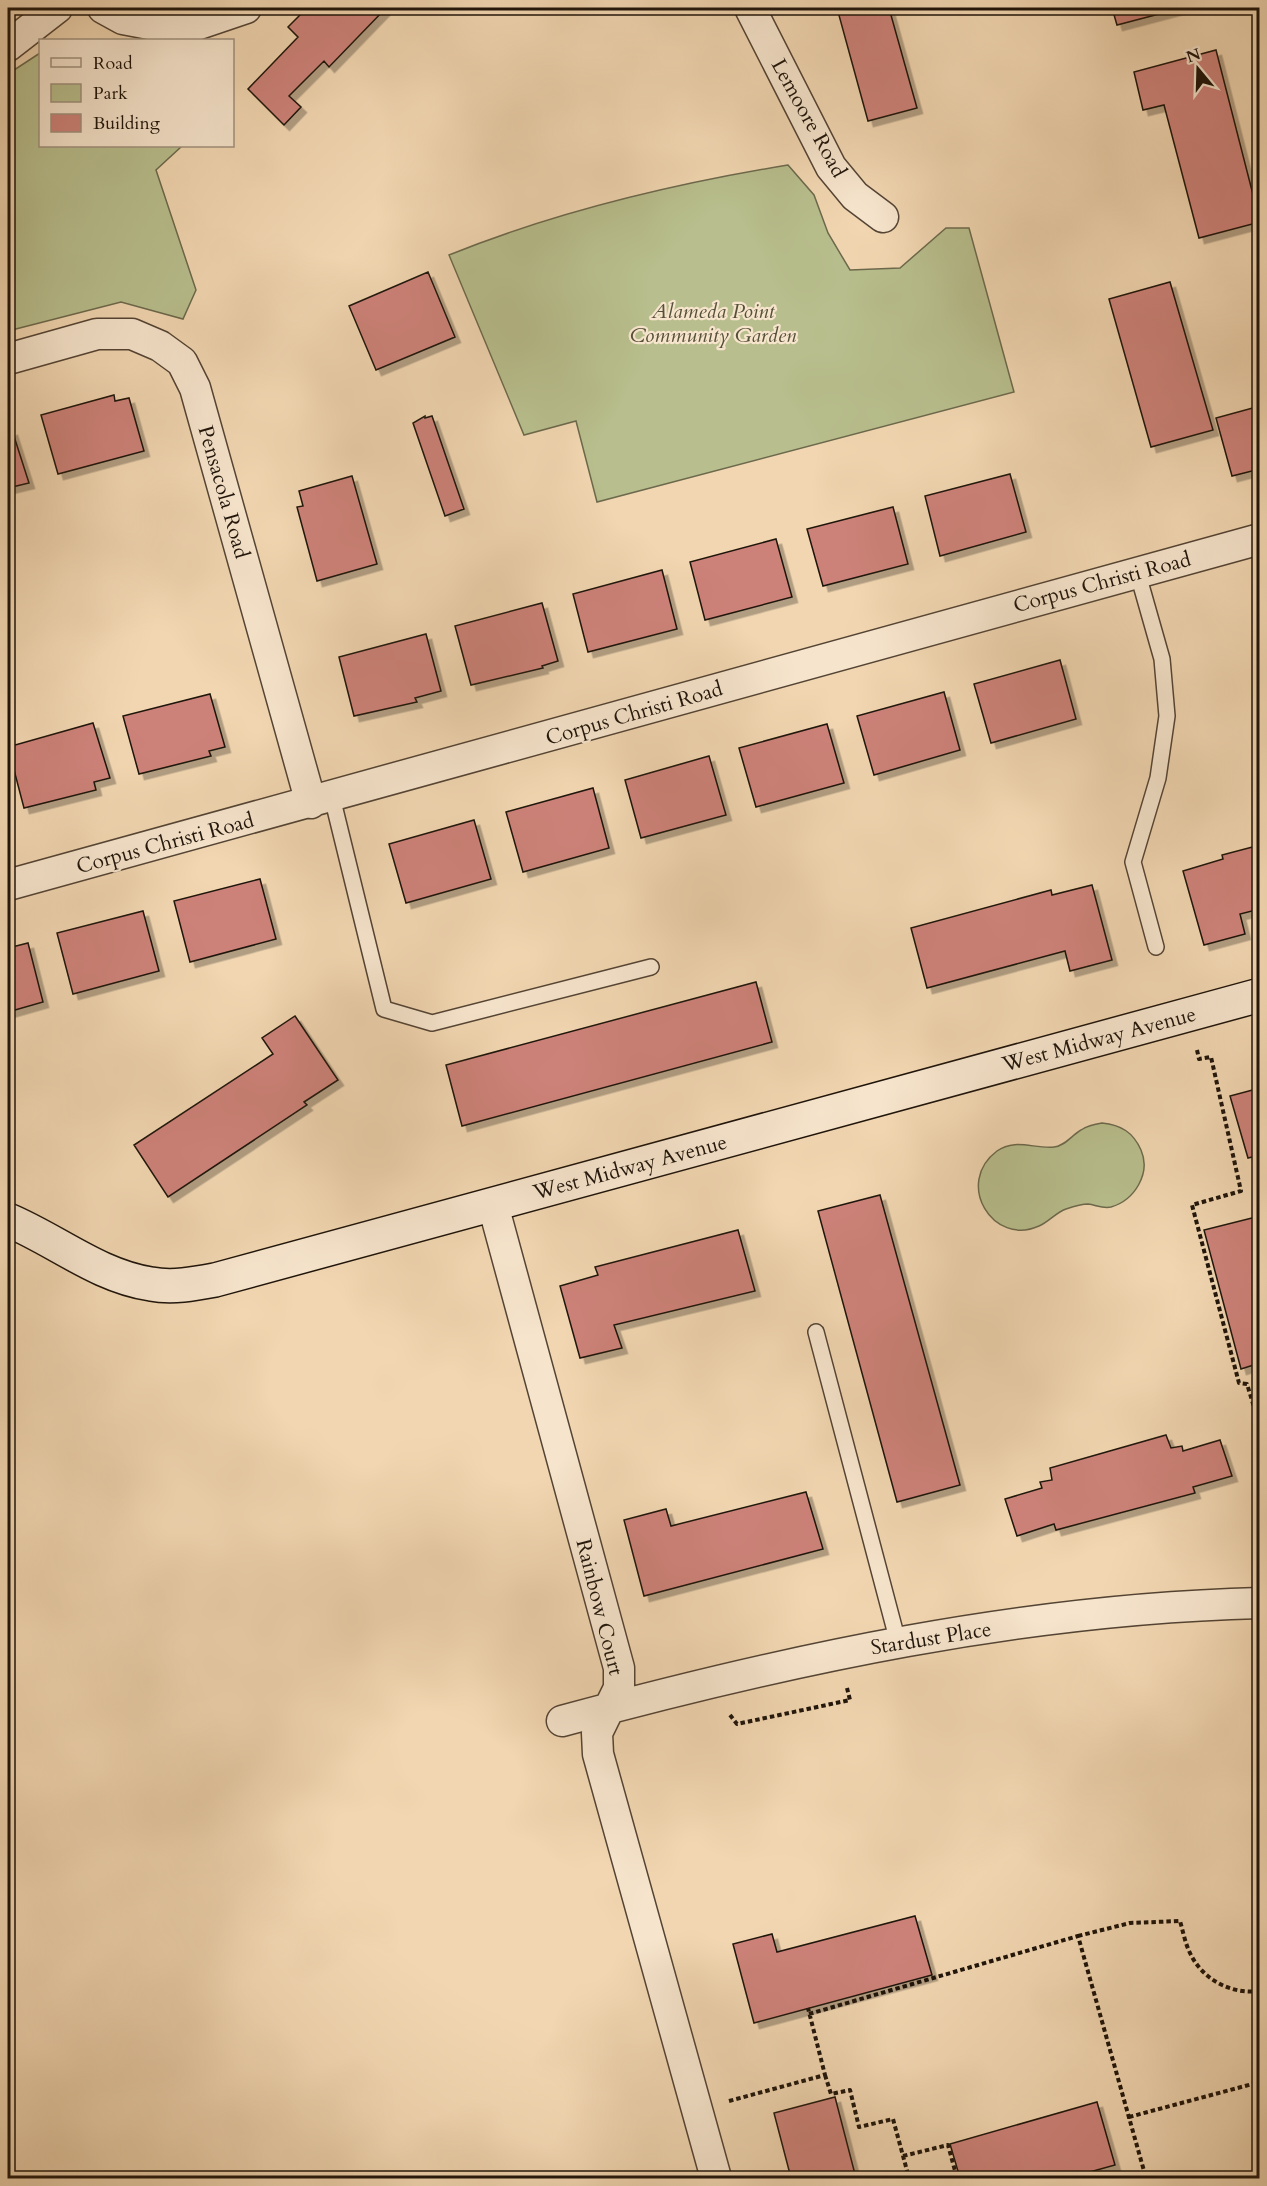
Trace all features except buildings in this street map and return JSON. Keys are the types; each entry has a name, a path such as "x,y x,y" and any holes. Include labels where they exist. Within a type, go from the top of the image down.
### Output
{"street":[{"path":"8,46 57,8"},
{"path":"103,8 123,19 181,30 246,8"},
{"name":"Lemoore Road","path":"750,8 831,167 855,196 883,217"},
{"name":"Pensacola Road","path":"8,359 97,334 132,334 160,346 182,362 195,388 322,800"},
{"name":"Corpus Christi Road","path":"8,885 1260,539"},
{"name":"West Midway Avenue","path":"8,1220 117,1276 151,1285 181,1286 215,1280 1260,995"},
{"name":"Rainbow Court","path":"493,1205 619,1668 619,1688 597,1733 598,1754 716,2178"},
{"name":"Stardust Place","path":"562,1721 749,1672 898,1642 1054,1618 1217,1604 1260,1603"}],"lane":[{"path":"1137,572 1162,659 1167,716 1158,778 1133,862 1156,947"},
{"path":"322,800 384,1009 432,1023 651,967"},
{"path":"816,1332 898,1642"}],"path":[{"path":"1186,1015 1199,1059 1211,1058 1241,1191 1192,1205 1239,1383 1247,1384 1254,1407"},
{"path":"728,1710 737,1724 850,1700 847,1687 852,1681"},
{"path":"809,2014 1130,1923 1180,1921 1190,1953 1206,1973 1223,1987 1249,1993 1260,1991"},
{"path":"1078,1936 1146,2178"},
{"path":"808,2008 831,2094 850,2090 860,2127 893,2118 909,2178"},
{"path":"722,2103 825,2075"},
{"path":"1129,2117 1260,2082"},
{"path":"903,2156 948,2145 957,2178"}],"green space":[{"path":"39,54 39,147 181,147 156,170 196,290 183,319 121,302 8,331 8,74"},
{"name":"Alameda Point Community Garden","path":"788,165 814,195 828,233 850,270 900,268 946,228 969,228 1014,392 597,502 576,421 524,435 449,255 574,212 659,190"},
{"path":"1102,1123 1126,1130 1141,1150 1144,1168 1134,1192 1111,1207 1088,1204 1071,1207 1039,1226 1022,1230 1007,1228 994,1220 979,1194 979,1179 985,1164 997,1151 1011,1145 1058,1146 1083,1129"}]}
